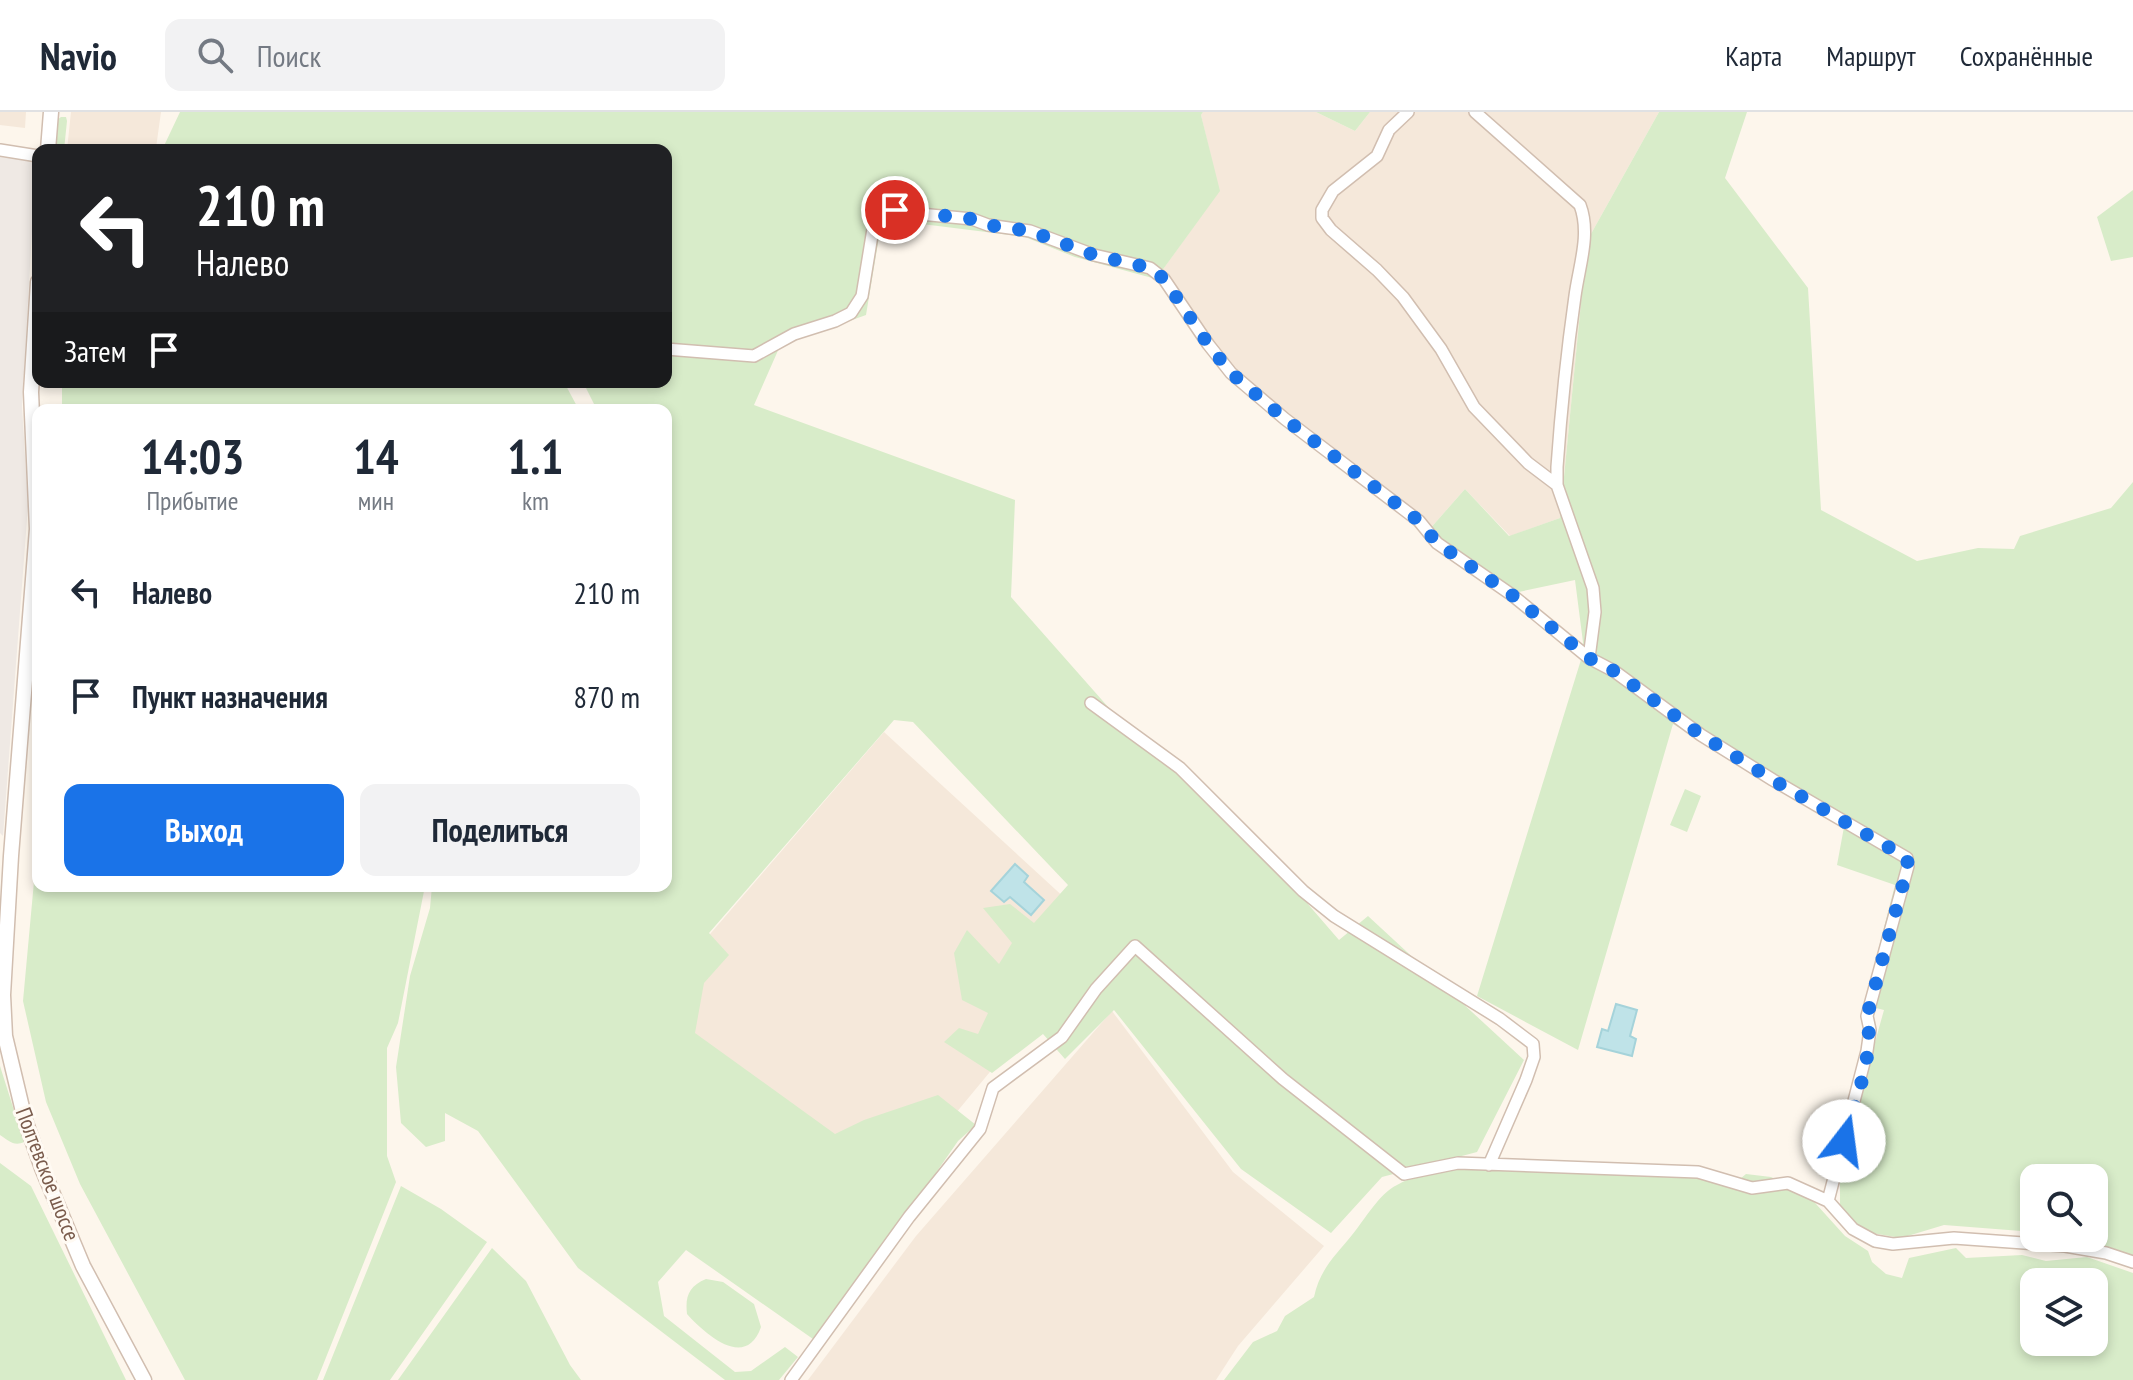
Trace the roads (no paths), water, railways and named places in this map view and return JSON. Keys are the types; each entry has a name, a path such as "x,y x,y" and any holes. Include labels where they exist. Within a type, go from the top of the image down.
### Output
{"street":[{"path":"48,144 51,112"},
{"path":"1408,112 1389,130 1377,156 1333,191 1322,210 1322,218 1403,297 1441,349 1474,407 1528,463 1557,485"},
{"path":"1475,112 1580,205 1584,214 1585,233 1559,437 1557,485 1593,588 1595,612 1589,658"},
{"path":"0,150 32,155"},
{"path":"672,349 754,356 794,334 851,313 862,296 873,229 876,221 889,211 972,219 988,225 1030,231 1094,255 1150,268 1164,279 1231,373 1285,419 1419,521 1437,543 1512,595 1589,658 1614,671 1701,735 1907,858 1908,866 1867,1016 1870,1030 1867,1051 1828,1201"},
{"name":"Полтевское шоссе","path":"32,376 32,415"},
{"name":"Полтевское шоссе","path":"32,592 11,856 4,1026 9,1060 42,1168 83,1266 144,1380"},
{"path":"1091,703 1180,768 1303,891 1334,916 1500,1019 1533,1044 1534,1057 1526,1080 1489,1165"},
{"path":"791,1380 909,1217 980,1129 993,1088 1062,1037 1096,989 1135,946 1283,1079 1404,1174 1458,1163 1698,1172 1752,1188 1788,1183 1828,1201 1853,1229 1875,1241 1893,1244 1954,1238 2065,1246 2106,1253 2133,1262"}],"water":[{"path":"1015,864 1028,876 1024,882 1044,900 1031,915 1010,897 1004,902 991,891"},
{"path":"1616,1004 1637,1010 1630,1036 1636,1039 1632,1056 1597,1047 1602,1029 1608,1031"}]}
